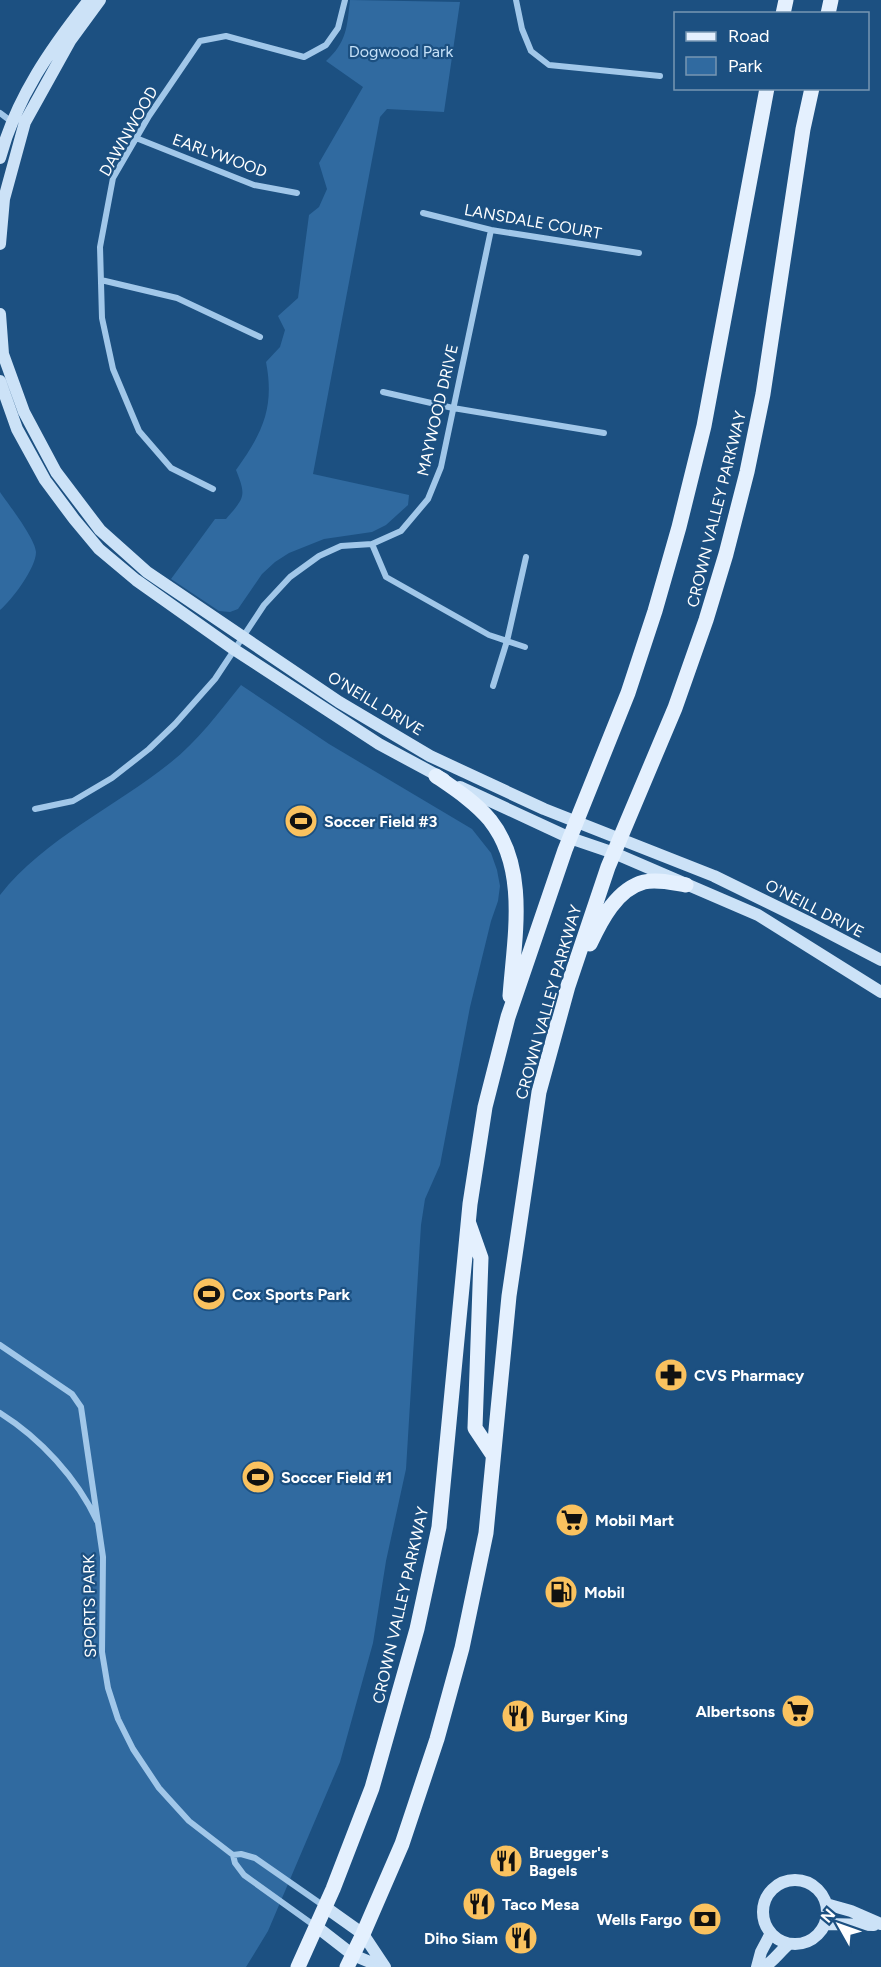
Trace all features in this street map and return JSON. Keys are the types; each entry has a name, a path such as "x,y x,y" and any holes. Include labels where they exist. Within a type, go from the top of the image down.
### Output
{"main road":[{"path":"0,158 12,124 45,58 89,0"},
{"path":"0,243 12,124 100,0"},
{"name":"CROWN VALLEY PARKWAY","path":"298,1967 361,1820 384,1749 417,1629 439,1527 468,1222 485,1107 508,1017 570,838 628,693 679,527 704,426 767,90"},
{"name":"CROWN VALLEY PARKWAY","path":"350,1961 402,1844 437,1739 462,1648 486,1533 509,1296 538,1092 568,986 620,838 675,708 706,620 729,542 747,472 763,394 803,129 812,90"},
{"name":"O'NEILL DRIVE","path":"0,314 3,354 21,403 56,472 100,530 147,572 339,702 430,756 544,809 714,876 881,960"},
{"name":"O'NEILL DRIVE","path":"0,381 17,429 45,480 99,549 136,580 234,650 379,744 436,776 570,838 614,854 758,915 881,992"},
{"path":"436,776 464,796 489,819 505,845 514,872 516,914 508,1017"},
{"path":"568,986 606,914 617,900 630,889 645,882 662,881 686,885"},
{"path":"468,1222 481,1258 475,1428 493,1455"},
{"path":"797,1880 805,1882 817,1889 826,1904 825,1924 815,1937 806,1942 789,1944 779,1940 771,1933 764,1921 764,1904 773,1889 780,1884 797,1880"},
{"path":"826,1904 850,1911 881,1925"},
{"path":"325,1907 363,1934 383,1967"},
{"path":"825,1924 881,1925"},
{"path":"317,1927 350,1961 383,1967"},
{"path":"757,1967 761,1952 771,1933"},
{"path":"764,1967 789,1944"}],"street":[{"name":"DAWNWOOD","path":"213,489 171,468 139,431 113,369 102,318 100,247 113,178 149,116 200,41 226,36 304,57 326,45 338,28 345,0"},
{"path":"516,0 522,29 531,51 549,65 660,76"},
{"path":"0,113 12,124"},
{"name":"EARLYWOOD","path":"136,138 254,185 297,192"},
{"name":"LANSDALE COURT","path":"423,213 491,230 639,253"},
{"name":"MAYWOOD DRIVE","path":"35,809 73,801 83,796 112,778 149,749 215,679 264,605 290,577 319,556 341,546 372,544 401,531 428,499 441,467 491,230"},
{"path":"101,279 177,298 260,337"},
{"path":"383,392 453,408 603,433"},
{"path":"372,544 386,577 489,634 525,647"},
{"path":"493,686 507,641 525,557"},
{"name":"SPORTS PARK","path":"0,1345 77,1399 83,1414 104,1571 101,1617 102,1653 108,1688 118,1719 141,1762 170,1802 199,1830 233,1855 235,1863 244,1875 317,1927"},
{"name":"SPORTS PARK","path":"0,1413 24,1431 67,1474 81,1492 99,1527"},
{"name":"SPORTS PARK","path":"233,1855 241,1854 255,1858 325,1907"}],"green space":[{"name":"Dogwood Park","path":"350,0 460,2 444,112 387,109 380,117 313,474 409,495 408,505 386,525 372,532 324,539 289,553 262,574 238,609 230,612 219,611 171,579 215,519 226,519 242,497 242,486 236,470 253,444 264,420 269,393 266,362 280,347 285,330 278,316 298,298 309,215 319,207 327,189 319,163 363,87 326,61 345,34"},
{"path":"0,492 26,530 36,552 32,566 22,583 0,610"},
{"name":"Cox Sports Park","path":"241,685 329,744 472,829 491,853 497,870 500,886 498,901 470,1007 440,1165 425,1199 421,1225 406,1469 386,1561 373,1643 340,1762 268,1931 246,1967 0,1967 0,895 18,875 59,840 170,763 208,726"}],"place":[{"name":"Soccer Field #3","path":"301,821"},
{"name":"Cox Sports Park","path":"209,1294"},
{"name":"CVS Pharmacy","path":"671,1375"},
{"name":"Soccer Field #1","path":"258,1477"},
{"name":"Mobil Mart","path":"572,1520"},
{"name":"Mobil","path":"561,1592"},
{"name":"Albertsons","path":"798,1711"},
{"name":"Burger King","path":"518,1716"},
{"name":"Bruegger's Bagels","path":"506,1861"},
{"name":"Taco Mesa","path":"479,1904"},
{"name":"Wells Fargo","path":"705,1919"},
{"name":"Diho Siam","path":"521,1938"}]}
